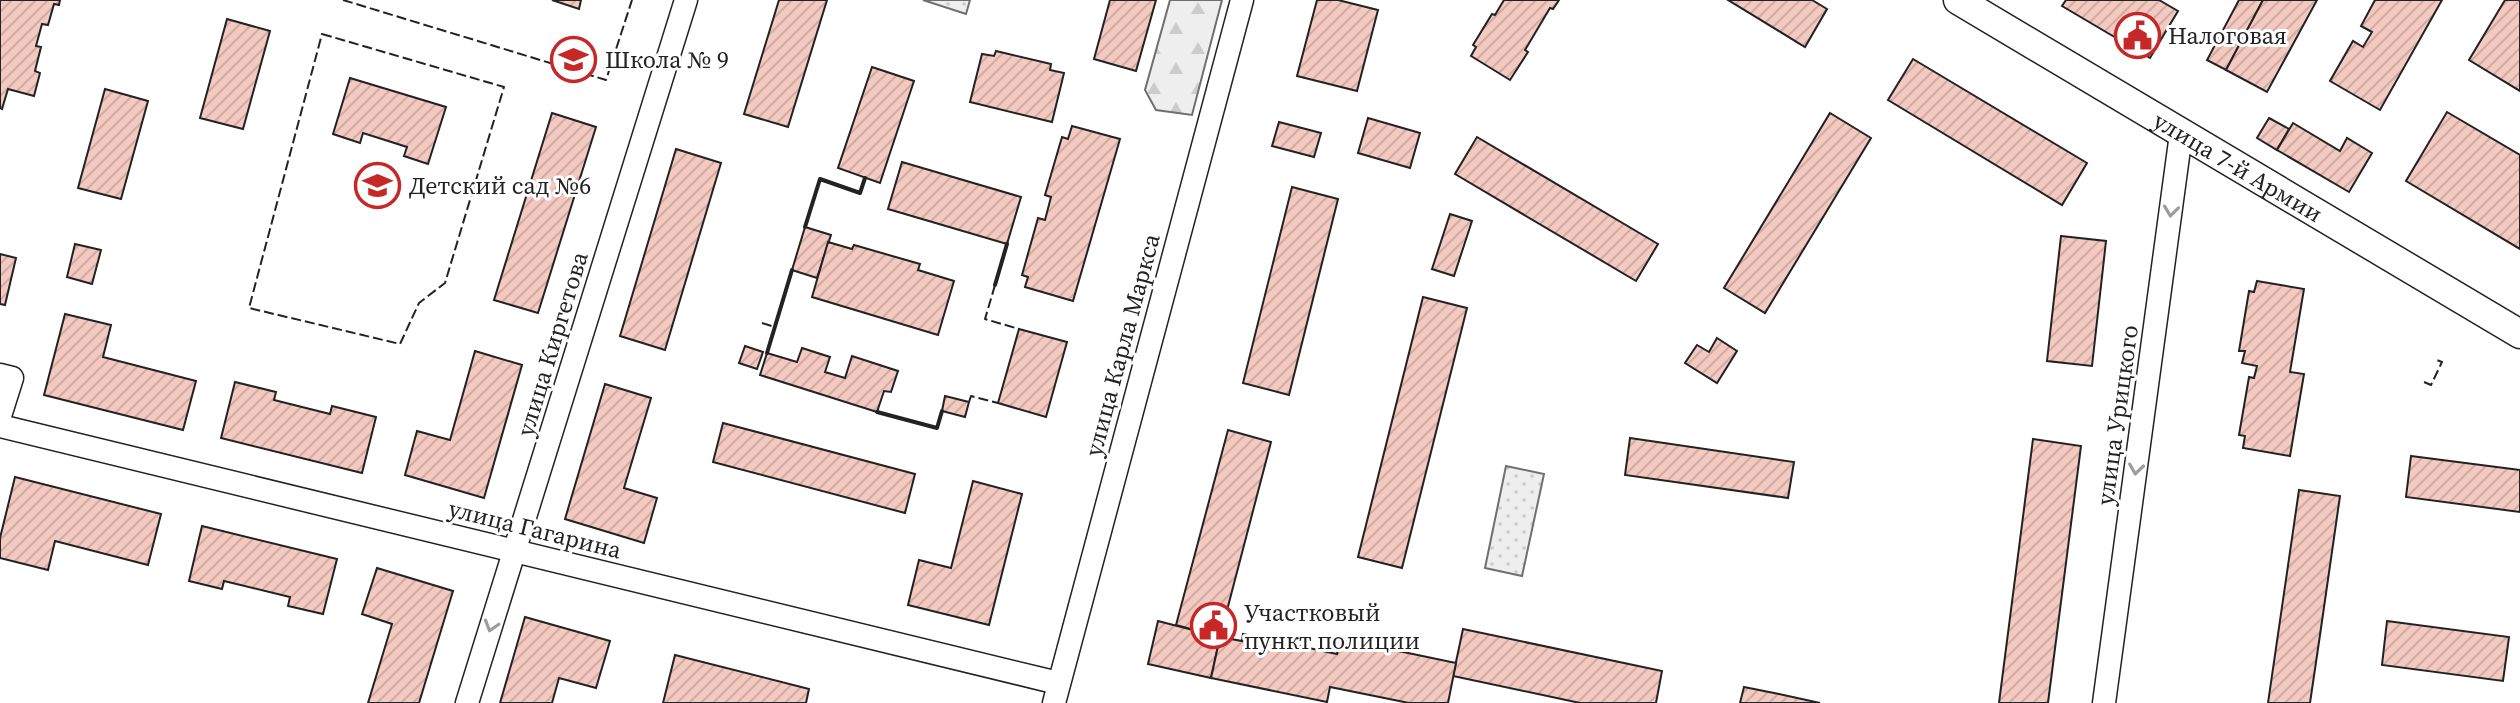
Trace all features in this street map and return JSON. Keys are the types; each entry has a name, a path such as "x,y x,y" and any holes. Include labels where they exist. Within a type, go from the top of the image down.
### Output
{"street":[{"name":"улица Киргетова","path":"467,703 686,0"},
{"name":"улица Карла Маркса","path":"1056,693 1242,0"},
{"name":"улица 7-й Армии","path":"1958,0 2520,334"},
{"name":"улица Урицкого","path":"2104,703 2181,134"},
{"path":"0,375 12,378 0,416"},
{"name":"улица Гагарина","path":"0,426 515,552 1056,693"}],"green space":[{"path":"923,0 970,0 966,14"},
{"path":"1170,0 1222,0 1192,115 1156,110 1145,90"},
{"path":"1506,466 1544,474 1522,576 1485,568"}],"building":[{"path":"0,0 60,0 59,5 54,4 48,25 42,24 36,46 41,47 35,71 40,73 34,96 8,89 2,109 0,108"},
{"path":"552,0 581,0 579,9"},
{"path":"779,0 827,0 788,127 744,114"},
{"path":"1110,0 1156,0 1136,71 1094,59"},
{"path":"1317,0 1338,0 1378,10 1357,91 1297,76"},
{"path":"1504,0 1559,0 1553,9 1550,8 1510,80 1471,56 1476,47 1473,45"},
{"path":"1728,0 1812,0 1827,9 1805,47"},
{"name":"Налоговая","path":"2066,0 2159,0 2178,11 2150,58 2062,6"},
{"path":"2239,0 2263,0 2226,70 2207,60"},
{"path":"2263,0 2317,0 2267,92 2226,70"},
{"path":"2375,0 2442,0 2380,110 2330,81 2353,41 2363,47 2372,32 2361,26"},
{"path":"2505,0 2520,0 2520,91 2469,60"},
{"path":"227,19 270,31 243,129 200,118"},
{"path":"996,51 1051,64 1050,70 1064,73 1052,122 970,102 982,54 994,56"},
{"path":"1913,59 2087,163 2062,205 1888,100"},
{"path":"872,67 914,81 880,183 838,168"},
{"path":"350,78 446,107 428,164 404,156 407,147 363,133 360,143 333,134"},
{"path":"105,89 148,101 121,199 78,188"},
{"path":"2447,112 2520,155 2520,249 2406,181"},
{"path":"552,113 596,127 538,313 494,300"},
{"path":"1830,113 1871,138 1765,313 1724,288"},
{"path":"1368,118 1420,133 1410,168 1358,153"},
{"path":"2269,118 2289,129 2277,150 2257,138"},
{"path":"1279,122 1321,133 1314,157 1272,146"},
{"path":"2293,123 2340,151 2347,138 2372,153 2349,192 2277,150"},
{"path":"1072,126 1120,139 1073,301 1025,287 1028,277 1022,275 1038,218 1045,220 1051,197 1045,195 1062,137 1068,139"},
{"path":"1477,137 1658,244 1636,281 1455,174"},
{"path":"676,149 721,163 665,350 620,336"},
{"path":"902,162 1021,197 1007,244 888,209"},
{"path":"1292,187 1338,199 1289,395 1243,383"},
{"path":"1450,214 1472,221 1454,276 1432,269"},
{"path":"805,227 831,235 817,278 792,270"},
{"path":"2061,236 2106,241 2092,366 2047,361"},
{"path":"828,242 852,249 854,245 920,264 918,270 954,281 938,335 812,297"},
{"path":"75,244 101,250 92,284 67,277"},
{"path":"0,254 16,258 5,305 0,304"},
{"path":"2257,281 2304,289 2290,372 2304,374 2290,456 2243,448 2245,436 2239,435 2249,377 2254,378 2257,366 2242,363 2245,351 2239,351 2249,291 2254,292"},
{"path":"1423,297 1467,308 1402,568 1358,557"},
{"path":"65,314 111,325 103,357 196,381 183,430 44,395"},
{"path":"1019,329 1067,342 1046,417 998,403"},
{"path":"1717,338 1737,351 1717,383 1685,363 1697,345 1709,352"},
{"path":"745,346 763,352 757,369 739,363"},
{"path":"802,348 830,357 825,372 845,378 852,356 898,371 891,392 884,391 877,412 760,375 767,353 797,362"},
{"path":"475,351 522,365 484,498 405,475 417,431 450,440"},
{"path":"235,382 276,392 274,400 330,414 332,406 376,417 362,473 221,438"},
{"path":"605,384 651,398 624,488 657,498 644,543 565,519"},
{"path":"945,396 969,402 965,417 942,411"},
{"path":"723,423 915,474 905,513 713,462"},
{"path":"1228,430 1271,442 1220,637 1176,625"},
{"path":"1630,438 1794,462 1788,498 1625,475"},
{"path":"2033,439 2081,446 2048,703 1999,703"},
{"path":"2411,456 2520,470 2520,512 2406,497"},
{"path":"15,477 161,514 148,565 55,541 48,570 0,558 0,538"},
{"path":"973,481 1022,494 989,625 908,605 919,560 951,568"},
{"path":"2299,490 2340,496 2320,635 2310,703 2268,703"},
{"path":"202,526 337,559 323,614 288,606 290,597 224,581 222,589 189,581"},
{"path":"377,568 453,591 419,703 368,703 392,624 362,614"},
{"path":"525,617 610,641 596,688 559,678 552,703 500,703"},
{"path":"1158,621 1220,637 1211,678 1148,664"},
{"path":"2387,621 2509,637 2503,681 2382,665"},
{"path":"1463,629 1662,671 1656,703 1580,703 1453,676"},
{"path":"1243,634 1337,654 1341,639 1456,663 1448,703 1409,703 1330,687 1327,702 1211,678 1220,637 1242,641"},
{"path":"675,655 809,689 806,703 663,703"},
{"path":"1744,687 1779,694 1820,703 1740,703"}],"fence":[{"path":"343,0 606,80 632,0"},
{"path":"322,34 504,87 445,283 419,303 400,344 249,308 322,34"},
{"path":"995,285 985,319 1019,329"},
{"path":"762,323 775,327"},
{"path":"2424,382 2431,385 2442,362 2434,359"},
{"path":"969,402 971,396 998,403"}],"wall":[{"path":"805,227 820,179 860,193 865,178"},
{"path":"995,285 1007,244"},
{"path":"767,353 792,270"},
{"path":"877,412 937,428 942,411"}],"place":[{"name":"Налоговая","path":"2137,35"},
{"name":"Школа № 9","path":"574,59"},
{"name":"Детский сад №6","path":"378,185"},
{"name":"Участковый пункт полиции","path":"1213,626"}]}
